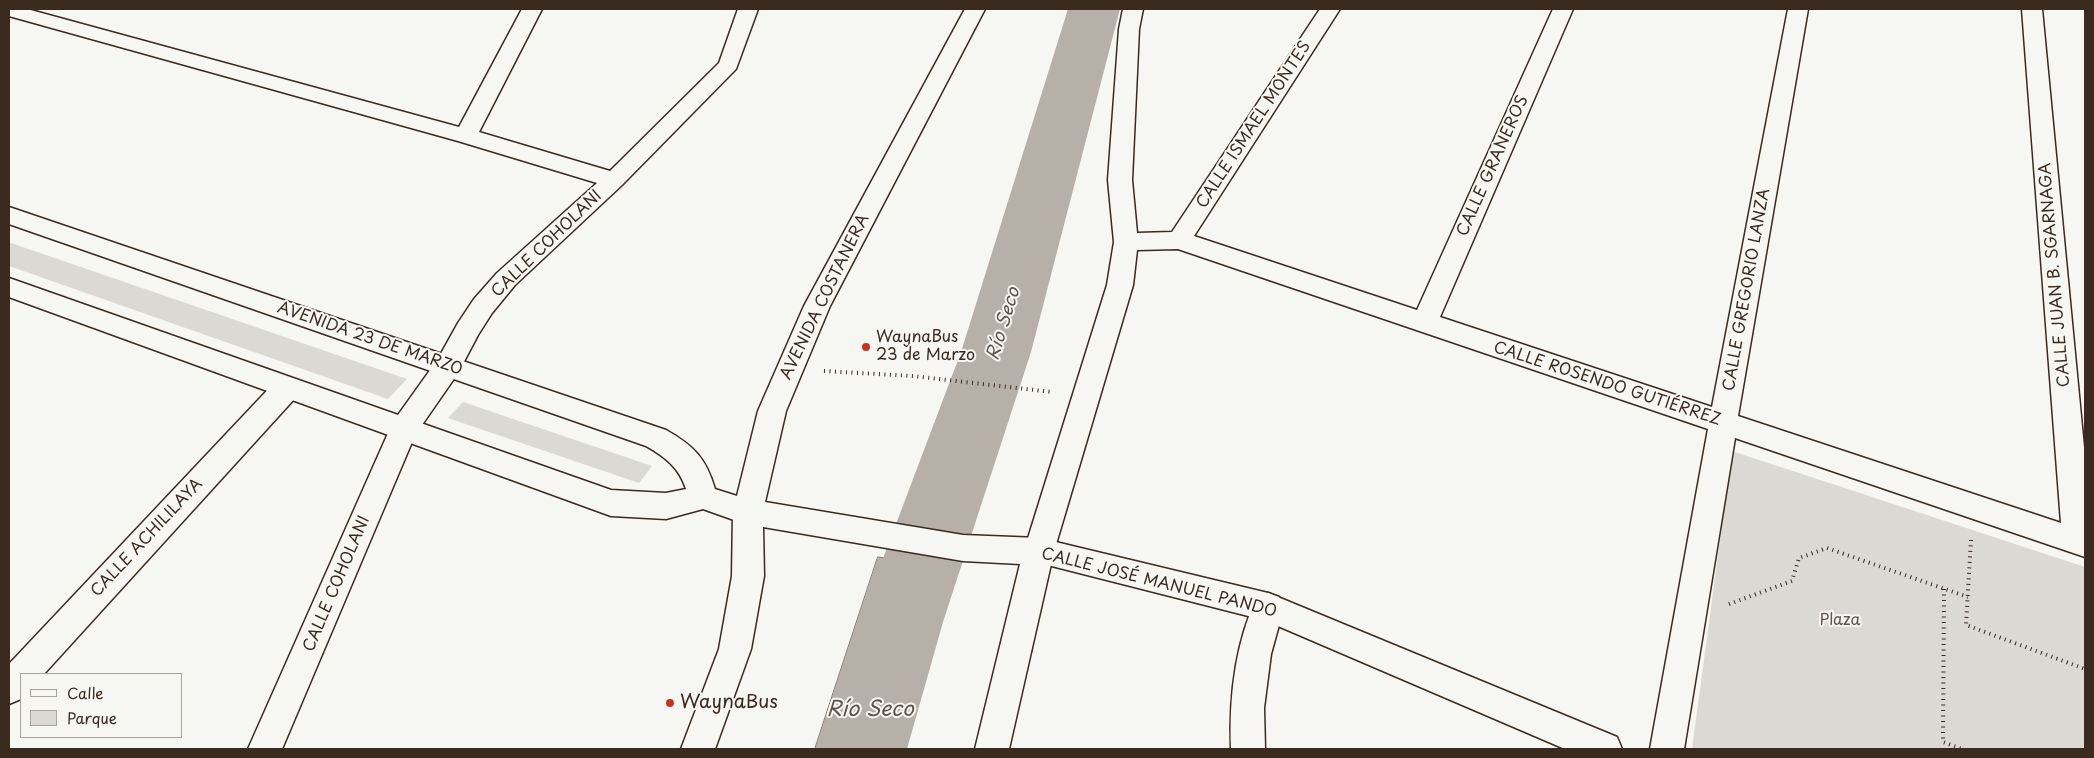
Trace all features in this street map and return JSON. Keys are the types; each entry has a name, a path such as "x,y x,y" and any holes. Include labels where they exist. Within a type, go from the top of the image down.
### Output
{"street":[{"path":"466,136 532,9"},
{"name":"CALLE COHOLANI","path":"265,749 403,430 448,366 483,306 506,279 614,180 729,65 748,9"},
{"name":"AVENIDA COSTANERA","path":"698,749 735,649 748,576 748,512 772,411 817,306 975,9"},
{"path":"992,749 1039,552 1120,285 1126,242 1120,180 1129,29 1133,9"},
{"name":"CALLE ISMAEL MONTES","path":"1179,240 1330,9"},
{"name":"CALLE GRANEROS","path":"1424,323 1563,9"},
{"name":"CALLE GREGORIO LANZA","path":"1667,749 1723,423 1798,9"},
{"name":"CALLE JUAN B. SGARNAGA","path":"2032,9 2082,543"},
{"path":"9,10 466,136 614,180"},
{"name":"AVENIDA 23 DE MARZO","path":"9,216 656,438 677,450 695,470 703,497"},
{"name":"CALLE ROSENDO GUTIÉRREZ","path":"1126,242 1179,240 2082,543"},
{"path":"9,287 611,504 666,506 703,497 748,512"},
{"name":"CALLE ACHILILAYA","path":"9,688 20,658 287,388"},
{"name":"CALLE JOSÉ MANUEL PANDO","path":"748,512 963,548 1039,552 1268,608 1605,749"},
{"path":"1248,749 1247,708 1254,654 1268,608"}],"path":[{"path":"788,370 913,376 1085,396"},
{"path":"1971,539 1966,625 2085,669"},
{"path":"1720,607 1792,581 1799,558 1827,548 1968,597"},
{"path":"1944,589 1943,742 1962,749"}],"green space":[{"path":"11,243 407,379 388,399 9,266 9,244"},
{"path":"463,402 652,466 639,483 448,418"},
{"name":"Plaza","path":"1732,451 2085,567 2085,749 1692,749"}],"water":[{"name":"Río Seco","path":"878,557 951,567 900,749 815,749"}],"waterway":[{"name":"Río Seco","path":"862,749 901,622 996,352 1094,9"}],"place":[{"name":"WaynaBus 23 de Marzo","path":"866,347"},
{"name":"WaynaBus","path":"670,703"}]}
